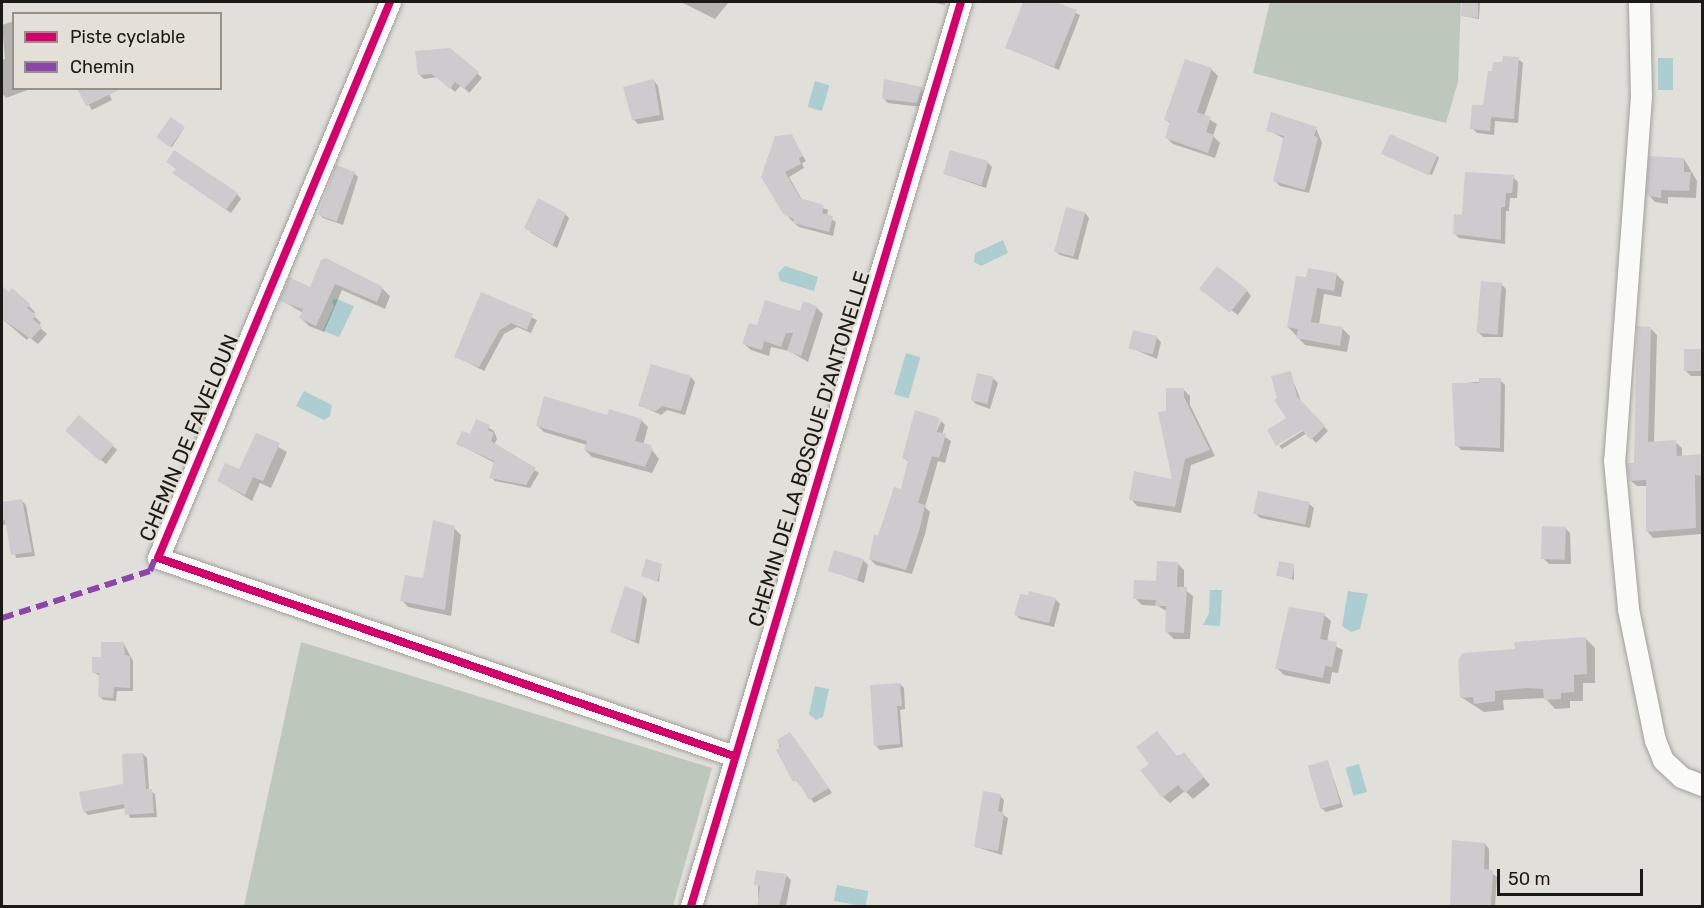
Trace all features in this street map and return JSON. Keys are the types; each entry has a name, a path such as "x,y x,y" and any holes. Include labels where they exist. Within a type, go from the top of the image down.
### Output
{"street":[{"name":"CHEMIN DE FAVELOUN","path":"390,2 158,558 734,756"},
{"name":"CHEMIN DE LA BOSQUE D'ANTONELLE","path":"691,906 961,2"},
{"path":"1640,2 1641,96 1614,460 1628,609 1655,740 1663,760 1682,777 1702,785"}],"shaded area":[{"path":"1270,2 1461,2 1458,82 1446,123 1253,73"},
{"path":"301,642 712,768 673,906 244,906"}],"water":[{"path":"1658,58 1673,58 1673,90 1658,90"},
{"path":"815,81 829,85 822,111 808,107"},
{"path":"1003,240 1008,253 981,266 974,262 975,253"},
{"path":"785,266 818,277 814,291 780,281 778,273"},
{"path":"337,299 354,306 339,337 323,331 334,306 332,300"},
{"path":"906,353 920,357 909,398 894,394"},
{"path":"304,391 332,405 330,416 324,420 296,406"},
{"path":"1210,590 1222,590 1220,626 1203,625 1209,613"},
{"path":"1348,591 1368,594 1360,629 1351,632 1342,626"},
{"path":"815,686 829,689 823,717 816,720 809,714"},
{"path":"1359,764 1367,792 1354,796 1346,768"},
{"path":"837,885 868,891 866,906 834,901"}],"building":[{"path":"1023,2 1055,2 1077,10 1054,67 1005,48"},
{"path":"1462,2 1478,2 1478,18 1461,16"},
{"path":"450,48 479,72 464,89 455,82 450,89 432,74 418,75 415,51"},
{"path":"1503,56 1519,57 1514,119 1491,117 1490,131 1470,129 1472,105 1483,105 1488,71 1492,71 1493,62 1502,62"},
{"path":"1185,59 1212,68 1197,112 1211,117 1206,132 1214,135 1208,153 1165,138 1170,122 1164,120"},
{"path":"654,79 660,115 632,120 623,87"},
{"path":"884,79 922,87 917,103 882,99"},
{"path":"78,90 119,90 86,106"},
{"path":"1271,112 1317,127 1314,136 1318,137 1305,190 1273,181 1284,136 1266,131"},
{"path":"171,117 185,127 170,147 156,137"},
{"path":"792,134 803,156 799,158 801,164 785,172 800,198 824,205 822,213 833,216 829,232 793,223 794,219 784,215 761,177 775,136"},
{"path":"1390,134 1438,155 1429,175 1381,154"},
{"path":"174,150 238,193 226,210 172,173 176,169 166,162"},
{"path":"950,150 988,161 982,185 943,174"},
{"path":"1649,156 1684,158 1684,172 1691,172 1689,191 1661,190 1661,198 1646,195"},
{"path":"336,165 355,172 337,222 318,215"},
{"path":"1465,172 1514,175 1512,193 1506,193 1505,207 1501,207 1501,240 1453,234 1454,214 1462,215"},
{"path":"538,198 566,213 553,245 524,228"},
{"path":"1066,207 1085,212 1073,257 1054,251"},
{"path":"326,258 383,287 377,302 335,284 316,326 299,318 303,309 279,301 289,277 310,287 321,260"},
{"path":"1217,266 1248,290 1230,313 1199,289"},
{"path":"1308,268 1337,273 1334,291 1317,288 1311,322 1343,327 1340,346 1296,338 1298,329 1287,327 1296,276 1306,277"},
{"path":"1481,281 1502,283 1497,335 1476,333"},
{"path":"2,286 9,292 12,288 30,304 27,308 36,315 33,319 42,327 31,339 2,319"},
{"path":"481,292 533,314 527,330 511,323 500,330 479,367 454,357"},
{"path":"765,300 800,311 803,301 817,306 801,356 787,351 793,333 786,333 781,347 764,341 762,350 742,344 749,323 757,325"},
{"path":"1637,326 1651,327 1648,442 1676,440 1677,456 1702,454 1702,476 1695,475 1696,528 1646,532 1646,480 1629,481 1627,463 1634,463"},
{"path":"1133,330 1157,336 1153,354 1128,348"},
{"path":"1684,349 1702,349 1702,371 1684,371"},
{"path":"651,364 691,376 681,411 662,406 656,411 638,406"},
{"path":"1291,371 1297,396 1325,426 1311,440 1302,430 1276,446 1267,430 1286,418 1274,400 1277,398 1271,376"},
{"path":"977,373 994,377 987,404 971,400"},
{"path":"1479,378 1501,378 1500,448 1455,446 1452,383 1479,383"},
{"path":"1166,388 1184,388 1184,397 1210,450 1185,459 1175,507 1129,500 1134,471 1172,479 1158,412 1166,411"},
{"path":"544,396 607,415 609,409 642,419 635,441 651,445 652,451 645,467 584,450 587,441 536,426"},
{"path":"915,410 940,418 936,432 946,434 939,458 932,456 918,503 925,505 906,570 869,559 874,534 878,536 894,487 901,489 908,460 902,458"},
{"path":"79,415 114,445 100,461 65,431"},
{"path":"476,419 490,425 488,430 494,433 491,441 536,468 526,485 489,478 494,461 456,444 462,431 470,434"},
{"path":"256,433 280,443 263,481 253,477 245,495 217,481 225,463 239,469"},
{"path":"1258,491 1310,502 1305,525 1253,513"},
{"path":"22,499 32,552 11,555 5,520 2,521 2,502"},
{"path":"433,520 455,526 445,610 400,601 405,575 423,578"},
{"path":"1542,526 1566,527 1565,560 1541,559"},
{"path":"834,550 864,559 857,580 828,571"},
{"path":"646,559 662,564 657,581 641,576"},
{"path":"1157,561 1178,562 1177,587 1187,587 1184,633 1165,632 1166,606 1155,606 1156,600 1133,599 1134,580 1156,581"},
{"path":"1279,561 1295,564 1292,579 1276,576"},
{"path":"625,586 643,593 635,641 610,632"},
{"path":"1029,591 1056,598 1049,623 1014,615 1020,594 1028,595"},
{"path":"1289,607 1325,613 1320,639 1337,642 1332,667 1325,666 1323,678 1275,668"},
{"path":"1586,637 1587,674 1574,675 1574,692 1561,693 1561,699 1544,700 1543,689 1527,688 1495,691 1495,701 1474,704 1473,697 1460,698 1458,660 1463,653 1515,649 1514,642"},
{"path":"101,642 124,642 125,655 130,656 130,688 114,687 113,698 98,697 99,673 92,673 92,657 101,657"},
{"path":"900,683 902,706 897,706 900,744 874,746 870,685"},
{"path":"1157,731 1178,757 1184,752 1204,777 1185,793 1178,785 1162,798 1140,770 1149,764 1136,747"},
{"path":"790,732 829,788 809,800 797,780 793,782 776,750 781,747 777,740"},
{"path":"143,753 146,789 152,789 154,813 125,815 124,804 83,812 79,792 123,784 122,754"},
{"path":"1328,760 1340,803 1320,809 1308,766"},
{"path":"983,791 1001,794 998,811 1004,813 998,851 974,847"},
{"path":"1452,840 1485,843 1484,869 1493,870 1491,906 1450,906"},
{"path":"756,870 787,874 779,906 757,906 760,886 754,885"}],"marked path":[{"path":"2,618 150,571 157,554"}],"cycle path":[{"path":"390,2 158,558 734,756"},
{"path":"691,906 961,2"}]}
